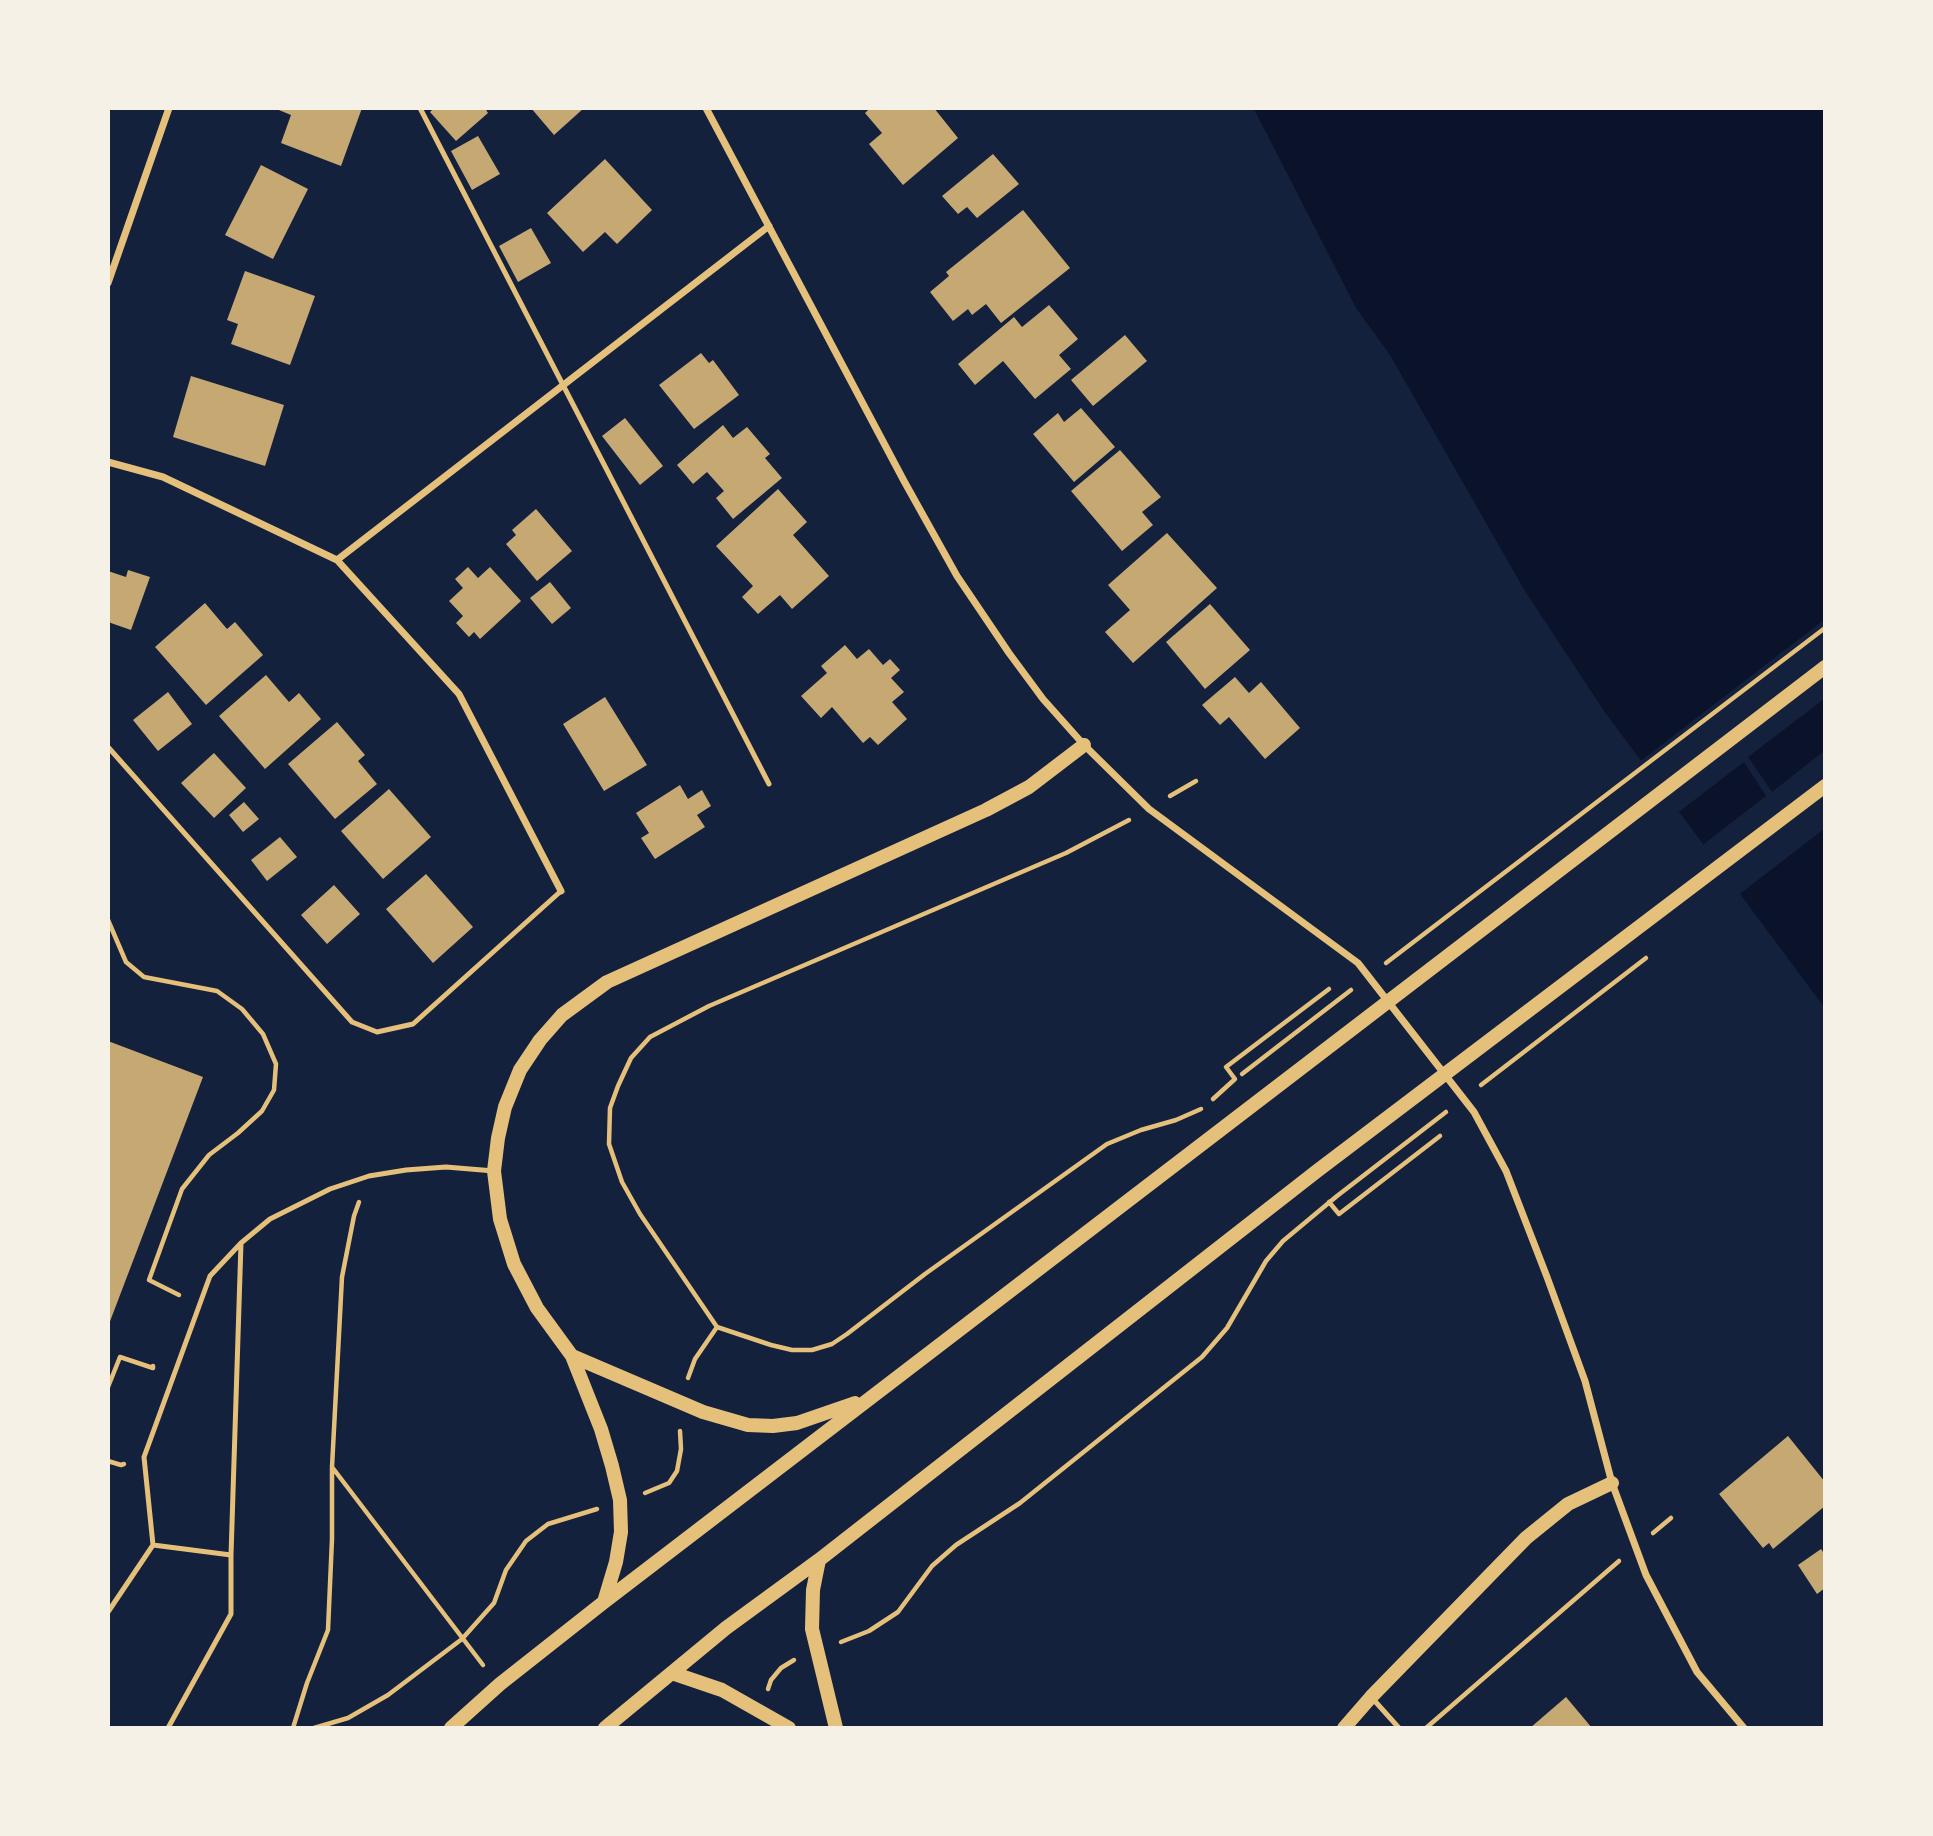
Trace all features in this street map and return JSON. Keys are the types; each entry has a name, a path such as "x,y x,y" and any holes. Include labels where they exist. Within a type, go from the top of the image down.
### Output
{"main road":[{"path":"451,1727 500,1684 604,1602 1825,667"},
{"path":"604,1602 616,1562 621,1532 620,1500 601,1429 572,1356 537,1308 514,1264 500,1219 494,1171 505,1107 520,1070 540,1040 562,1015 607,982 986,810 1029,787 1084,745"},
{"path":"605,1727 726,1628 819,1560 1317,1171 1825,786"},
{"path":"572,1356 727,1420 773,1426 822,1416 873,1396"},
{"path":"1344,1727 1526,1538 1568,1504 1612,1483"},
{"path":"819,1560 811,1610 816,1651 836,1727"},
{"path":"672,1673 722,1690 789,1727"}],"street":[{"path":"108,283 169,108"},
{"path":"706,108 957,576 1036,690 1084,745 1149,809 1358,962 1474,1112 1506,1171 1547,1277 1585,1381 1612,1483 1646,1575 1697,1672 1744,1727"},
{"path":"337,560 769,226"},
{"path":"108,462 163,477 337,560 459,694 561,891"}],"lane":[{"path":"419,108 769,784"},
{"path":"108,747 352,1022 377,1032 413,1024 561,891"},
{"path":"108,1612 153,1545 144,1457 210,1276 240,1243 270,1219 330,1189 369,1176 446,1167 494,1171"},
{"path":"168,1727 231,1614 240,1243"},
{"path":"153,1545 231,1555"},
{"path":"1371,1696 1399,1727"}],"path":[{"path":"1385,964 1825,628"},
{"path":"1196,782 1066,853 678,1021 650,1037 631,1058 610,1108 609,1144 622,1182 640,1214 717,1327 792,1350 812,1350 832,1344 1107,1144 1141,1130 1177,1121 1203,1108"},
{"path":"108,920 126,962 144,977 217,991 242,1009 263,1034 276,1064 274,1090 261,1111 209,1155 182,1189 149,1280 180,1294 175,1306"},
{"path":"1481,1085 1647,958"},
{"path":"1211,1101 1235,1079 1226,1067 1329,989"},
{"path":"1242,1074 1352,989"},
{"path":"765,1714 765,1696 771,1680 781,1668 797,1658 869,1631 898,1612 932,1566 956,1545 1020,1503 1202,1357 1227,1328 1266,1261 1283,1241 1329,1202 1448,1111"},
{"path":"1329,1202 1339,1214 1440,1136"},
{"path":"293,1727 328,1630 332,1467 342,1277 354,1216 369,1176"},
{"path":"314,1727 348,1718 388,1695 462,1639 494,1603 506,1570 526,1541 548,1524 659,1489 669,1483 677,1471 681,1448 681,1403 695,1359 717,1327"},
{"path":"108,1387 120,1356 153,1368 157,1356"},
{"path":"332,1467 462,1639 500,1684"},
{"path":"1426,1727 1671,1518"}],"water":[{"path":"1254,109 1824,109 1824,1007 1604,711 1525,591 1390,355 1356,308"}],"pier":[{"path":"1824,620 1824,699 1748,757 1772,792 1824,751 1824,829 1737,896 1700,847 1766,796 1744,762 1676,814 1638,763"}],"building":[{"path":"274,108 362,108 341,166 281,143 291,115"},
{"path":"434,108 485,108 488,113 456,141 430,112"},
{"path":"531,108 584,108 554,135"},
{"path":"870,108 934,108 958,138 903,185 869,144 882,133 865,113"},
{"path":"478,136 500,174 472,190 451,151"},
{"path":"993,154 1019,184 977,218 967,207 958,214 942,196"},
{"path":"605,159 652,210 617,244 605,232 583,252 547,213"},
{"path":"261,165 308,189 273,259 225,235"},
{"path":"1023,210 1070,268 1001,323 986,304 972,315 968,309 953,321 930,292 949,276 946,272"},
{"path":"531,228 551,263 518,282 499,246"},
{"path":"245,271 315,296 290,365 231,344 238,324 227,320"},
{"path":"1049,305 1078,339 1059,355 1071,369 1035,399 1003,361 975,385 958,364 1014,317 1022,327"},
{"path":"1125,335 1147,361 1093,406 1071,380"},
{"path":"701,353 709,363 713,360 739,395 694,429 659,385"},
{"path":"191,376 284,405 265,466 173,437"},
{"path":"1081,408 1115,447 1074,482 1033,434 1058,413 1064,422"},
{"path":"625,418 663,466 640,485 602,436"},
{"path":"723,425 733,438 747,427 770,454 765,458 782,478 733,519 716,498 724,491 707,472 693,484 677,465"},
{"path":"1120,450 1161,497 1142,512 1153,525 1122,551 1071,491"},
{"path":"778,489 807,522 793,535 829,576 792,609 780,595 758,614 742,597 753,586 716,546"},
{"path":"536,509 572,551 537,581 506,544 516,535 512,530"},
{"path":"1167,533 1217,588 1133,663 1105,632 1130,610 1108,585"},
{"path":"468,567 478,578 490,567 521,601 480,639 474,632 469,637 456,623 463,616 449,601 463,588 455,579"},
{"path":"128,570 150,577 131,630 108,622 108,571 126,577"},
{"path":"550,582 571,608 552,624 530,598"},
{"path":"205,603 227,629 235,622 263,655 206,705 155,647"},
{"path":"1210,604 1250,650 1205,689 1166,642"},
{"path":"845,645 857,659 869,649 883,665 890,659 900,670 891,678 904,692 892,702 907,719 878,745 870,737 863,743 832,707 821,718 801,696 827,673 821,666"},
{"path":"266,675 289,702 299,693 321,719 265,769 219,716"},
{"path":"1235,677 1249,693 1261,682 1300,728 1265,759 1229,717 1220,725 1202,705"},
{"path":"168,692 192,724 158,751 133,720"},
{"path":"605,697 647,765 604,791 563,724"},
{"path":"337,722 365,755 358,761 377,784 335,819 288,764"},
{"path":"214,753 246,788 214,818 181,783"},
{"path":"680,785 688,799 702,790 711,806 697,815 705,827 655,859 641,838 649,833 636,813"},
{"path":"389,789 431,837 383,879 341,831"},
{"path":"244,802 259,819 243,832 229,815"},
{"path":"280,837 297,857 267,881 251,860"},
{"path":"426,874 473,927 433,963 386,909"},
{"path":"334,885 360,914 327,944 301,915"},
{"path":"108,1041 203,1077 109,1324 108,1324"},
{"path":"1788,1436 1825,1482 1825,1506 1773,1549 1769,1543 1763,1548 1719,1494"},
{"path":"1821,1549 1825,1555 1825,1588 1817,1594 1798,1565"},
{"path":"1566,1697 1592,1728 1530,1728"}]}
